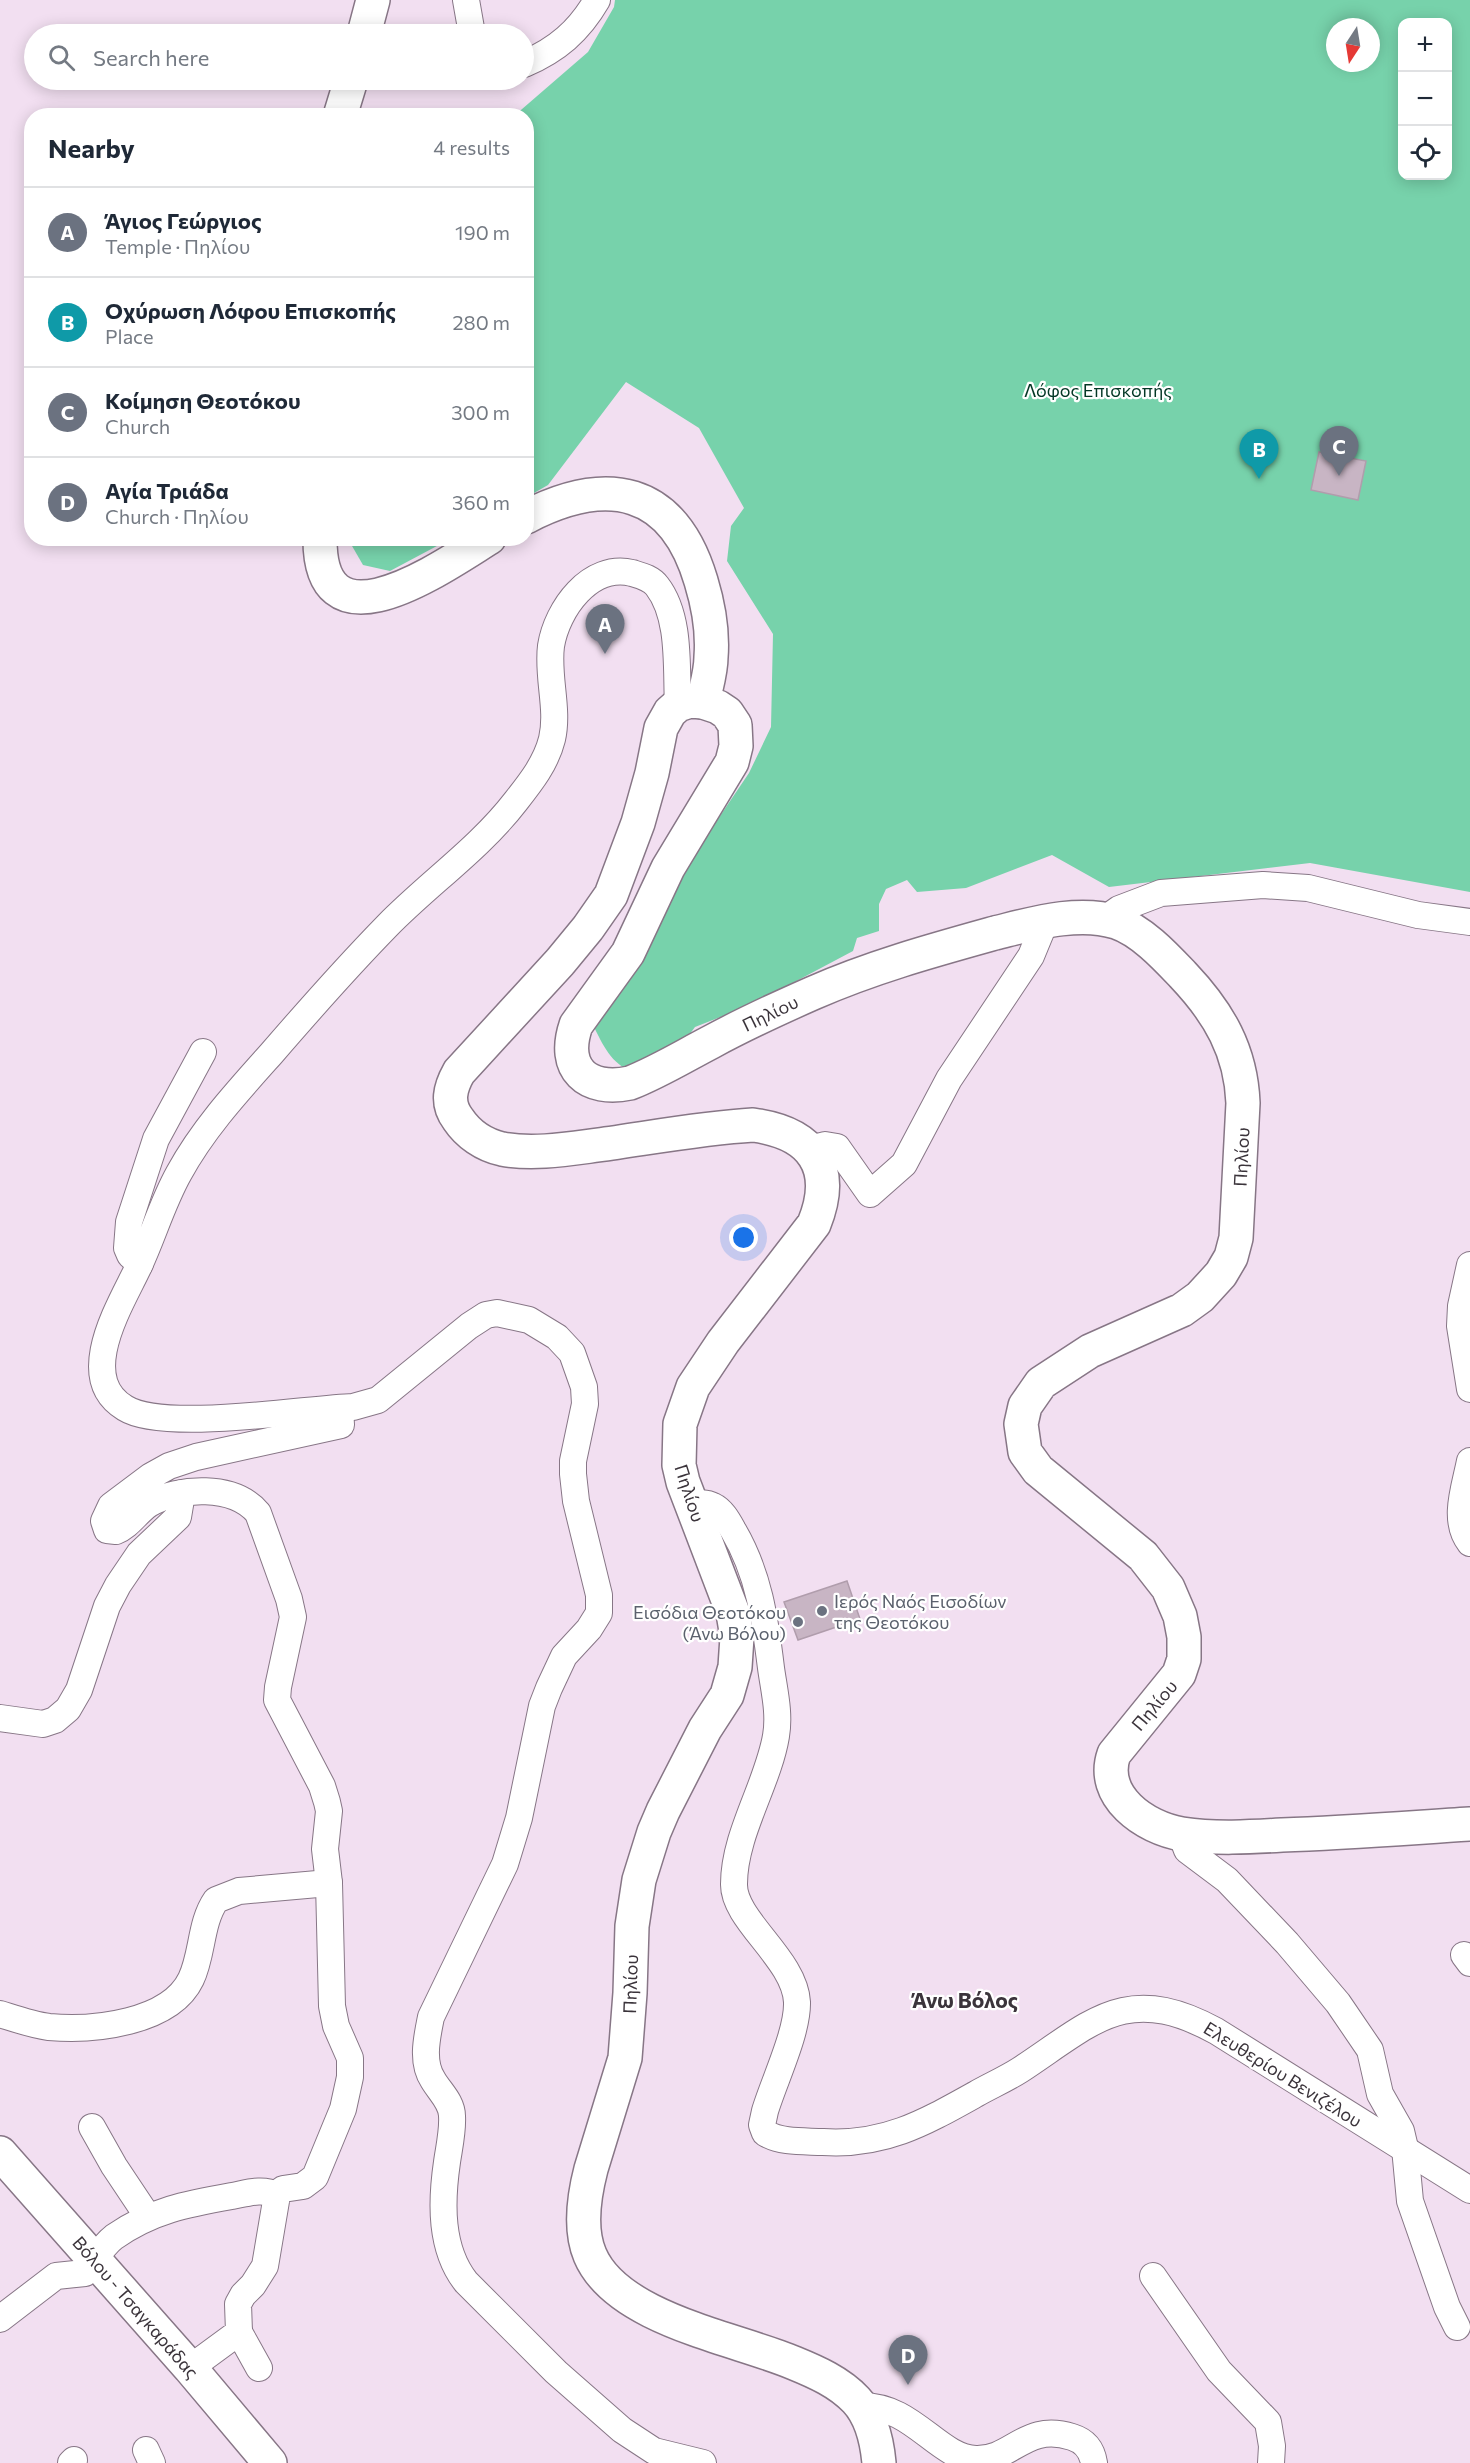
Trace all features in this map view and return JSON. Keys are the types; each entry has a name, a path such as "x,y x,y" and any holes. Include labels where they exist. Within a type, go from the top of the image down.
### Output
{"main road":[{"path":"367,24 373,0"},
{"path":"342,108 348,90"},
{"path":"534,513 564,500 606,494 622,495 645,502 669,519 691,552 706,601 712,655 690,703"},
{"path":"321,546 324,568 331,585 345,594 375,598 386,595 435,570 476,546"},
{"name":"Πηλίου","path":"879,2463 874,2434 861,2406 840,2386 810,2370 668,2318 630,2300 604,2277 594,2264 586,2239 584,2223 586,2187 625,2058 632,1926 639,1880 663,1811 705,1729 727,1695 735,1667 737,1637 733,1613 691,1504 679,1465 679,1434 684,1408 693,1387 723,1342 814,1224 822,1199 824,1179 820,1165 808,1149 789,1135 753,1125 564,1150 510,1150 491,1146 473,1136 460,1122 451,1107 451,1089 459,1072 553,970 588,928 611,895 638,823 663,723 670,712 690,703 723,710 735,725 736,751 729,768 668,868 628,953 581,1015 576,1025 572,1042 575,1064 583,1076 593,1083 610,1086 643,1077 795,1001 859,975 968,940 1045,922 1082,918 1105,920 1123,925 1140,936 1177,968 1216,1013 1233,1046 1240,1072 1243,1103 1236,1238 1231,1257 1221,1274 1212,1286 1193,1303 1090,1351 1041,1383 1025,1406 1021,1433 1025,1452 1038,1470 1149,1561 1175,1600 1184,1637 1182,1667 1166,1693 1120,1746 1111,1763 1111,1777 1119,1797 1133,1810 1155,1825 1181,1834 1263,1836 1470,1824"},
{"name":"Βόλου - Τσαγκαράδας","path":"0,2153 190,2368 270,2463"}],"street":[{"path":"466,0 470,24"},
{"path":"534,59 570,37 582,24 597,0"},
{"path":"690,703 662,593 653,581 633,573 622,571 598,575 568,605 555,631 549,676 554,729 546,757 537,774 493,828 404,909 308,1010 218,1114 178,1174 116,1315 102,1354 103,1377 112,1396 121,1406 136,1414 170,1419 353,1407 378,1400 469,1326 486,1315 497,1313 529,1320 557,1337 572,1353 584,1387 585,1404 573,1461 573,1474 576,1501 599,1595 598,1613 589,1629 564,1656 549,1688 542,1706 519,1818 505,1864 483,1914 431,2017 427,2040 427,2067 431,2078 451,2107 453,2118 446,2174 445,2232 455,2267 466,2282 526,2343 614,2423 654,2451 703,2463"},
{"path":"1105,920 1119,909 1161,893 1263,885 1308,888 1418,915 1470,922"},
{"path":"808,1149 825,1145 837,1147 870,1194 903,1164 949,1079 1031,956 1045,922"},
{"path":"140,1264 130,1255 127,1248 129,1222 156,1139 203,1052"},
{"path":"1470,1265 1461,1306 1460,1326 1470,1389"},
{"path":"259,2368 239,2332 238,2304 265,2266 277,2195 283,2189 303,2186 315,2177 343,2109 350,2077 350,2058 336,2026 332,2006 329,1883 325,1849 329,1811 325,1794 277,1700 293,1617 261,1519 255,1509 234,1496 213,1492 182,1493 147,1505 121,1529 111,1531 105,1528 105,1515 111,1506 159,1471 196,1457 341,1425 340,1408"},
{"path":"1470,1461 1461,1520 1463,1532 1470,1542"},
{"path":"0,1718 43,1724 55,1720 68,1709 82,1682 111,1599 139,1554 178,1517 182,1493"},
{"name":"Ελευθερίου Βενιζέλου","path":"691,1504 705,1503 716,1507 727,1519 746,1553 762,1601 776,1704 776,1736 742,1840 734,1883 737,1899 788,1974 797,2001 794,2024 765,2110 762,2125 765,2133 792,2141 838,2143 857,2143 894,2134 926,2122 1018,2072 1092,2021 1119,2012 1149,2009 1179,2014 1204,2025 1470,2190"},
{"path":"1181,1834 1187,1850 1227,1880 1268,1923 1349,2017 1370,2050 1380,2094 1398,2123 1405,2148 1410,2201 1447,2307 1457,2327"},
{"path":"0,2014 38,2025 59,2027 108,2024 147,2016 173,2001 186,1988 198,1961 207,1923 216,1900 239,1891 329,1883"},
{"path":"92,2127 114,2166 148,2217"},
{"path":"0,2319 56,2276 85,2273 94,2258 113,2238 148,2217 187,2204 247,2193 270,2192 277,2195"},
{"path":"1153,2276 1214,2364 1268,2422 1272,2446 1270,2463"},
{"path":"190,2368 239,2332"},
{"path":"861,2406 883,2408 894,2412 950,2449 971,2459 990,2458 1026,2438 1049,2433 1075,2438 1086,2444 1092,2452 1094,2463"}],"green space":[{"name":"Λόφος Επισκοπής","path":"615,0 1470,0 1470,892 1310,863 1109,887 1052,855 966,888 917,892 907,880 886,889 879,904 879,931 857,938 853,951 751,1005 695,1027 689,1035 633,1072 625,1069 604,1047 593,1025 674,884 749,773 771,727 773,634 727,561 731,526 744,508 699,428 626,382 548,485 534,493 534,108 523,108 588,52 614,7"},
{"path":"352,546 437,546 390,571 363,565"}],"building":[{"path":"1319,452 1366,461 1358,500 1311,490"},
{"name":"Ιερός Ναός Εισοδίων της Θεοτόκου","path":"847,1581 860,1619 798,1640 784,1602"}],"place":[{"name":"Κοίμηση Θεοτόκου","path":"1339,476"},
{"name":"Οχύρωση Λόφου Επισκοπής","path":"1259,479"},
{"name":"Άγιος Γεώργιος","path":"605,654"},
{"name":"Ιερός Ναός Εισοδίων της Θεοτόκου","path":"822,1611"},
{"name":"Εισόδια Θεοτόκου (Άνω Βόλου)","path":"798,1622"},
{"name":"Αγία Τριάδα","path":"908,2385"}],"district":[{"name":"Άνω Βόλος","path":"965,1999"}]}
